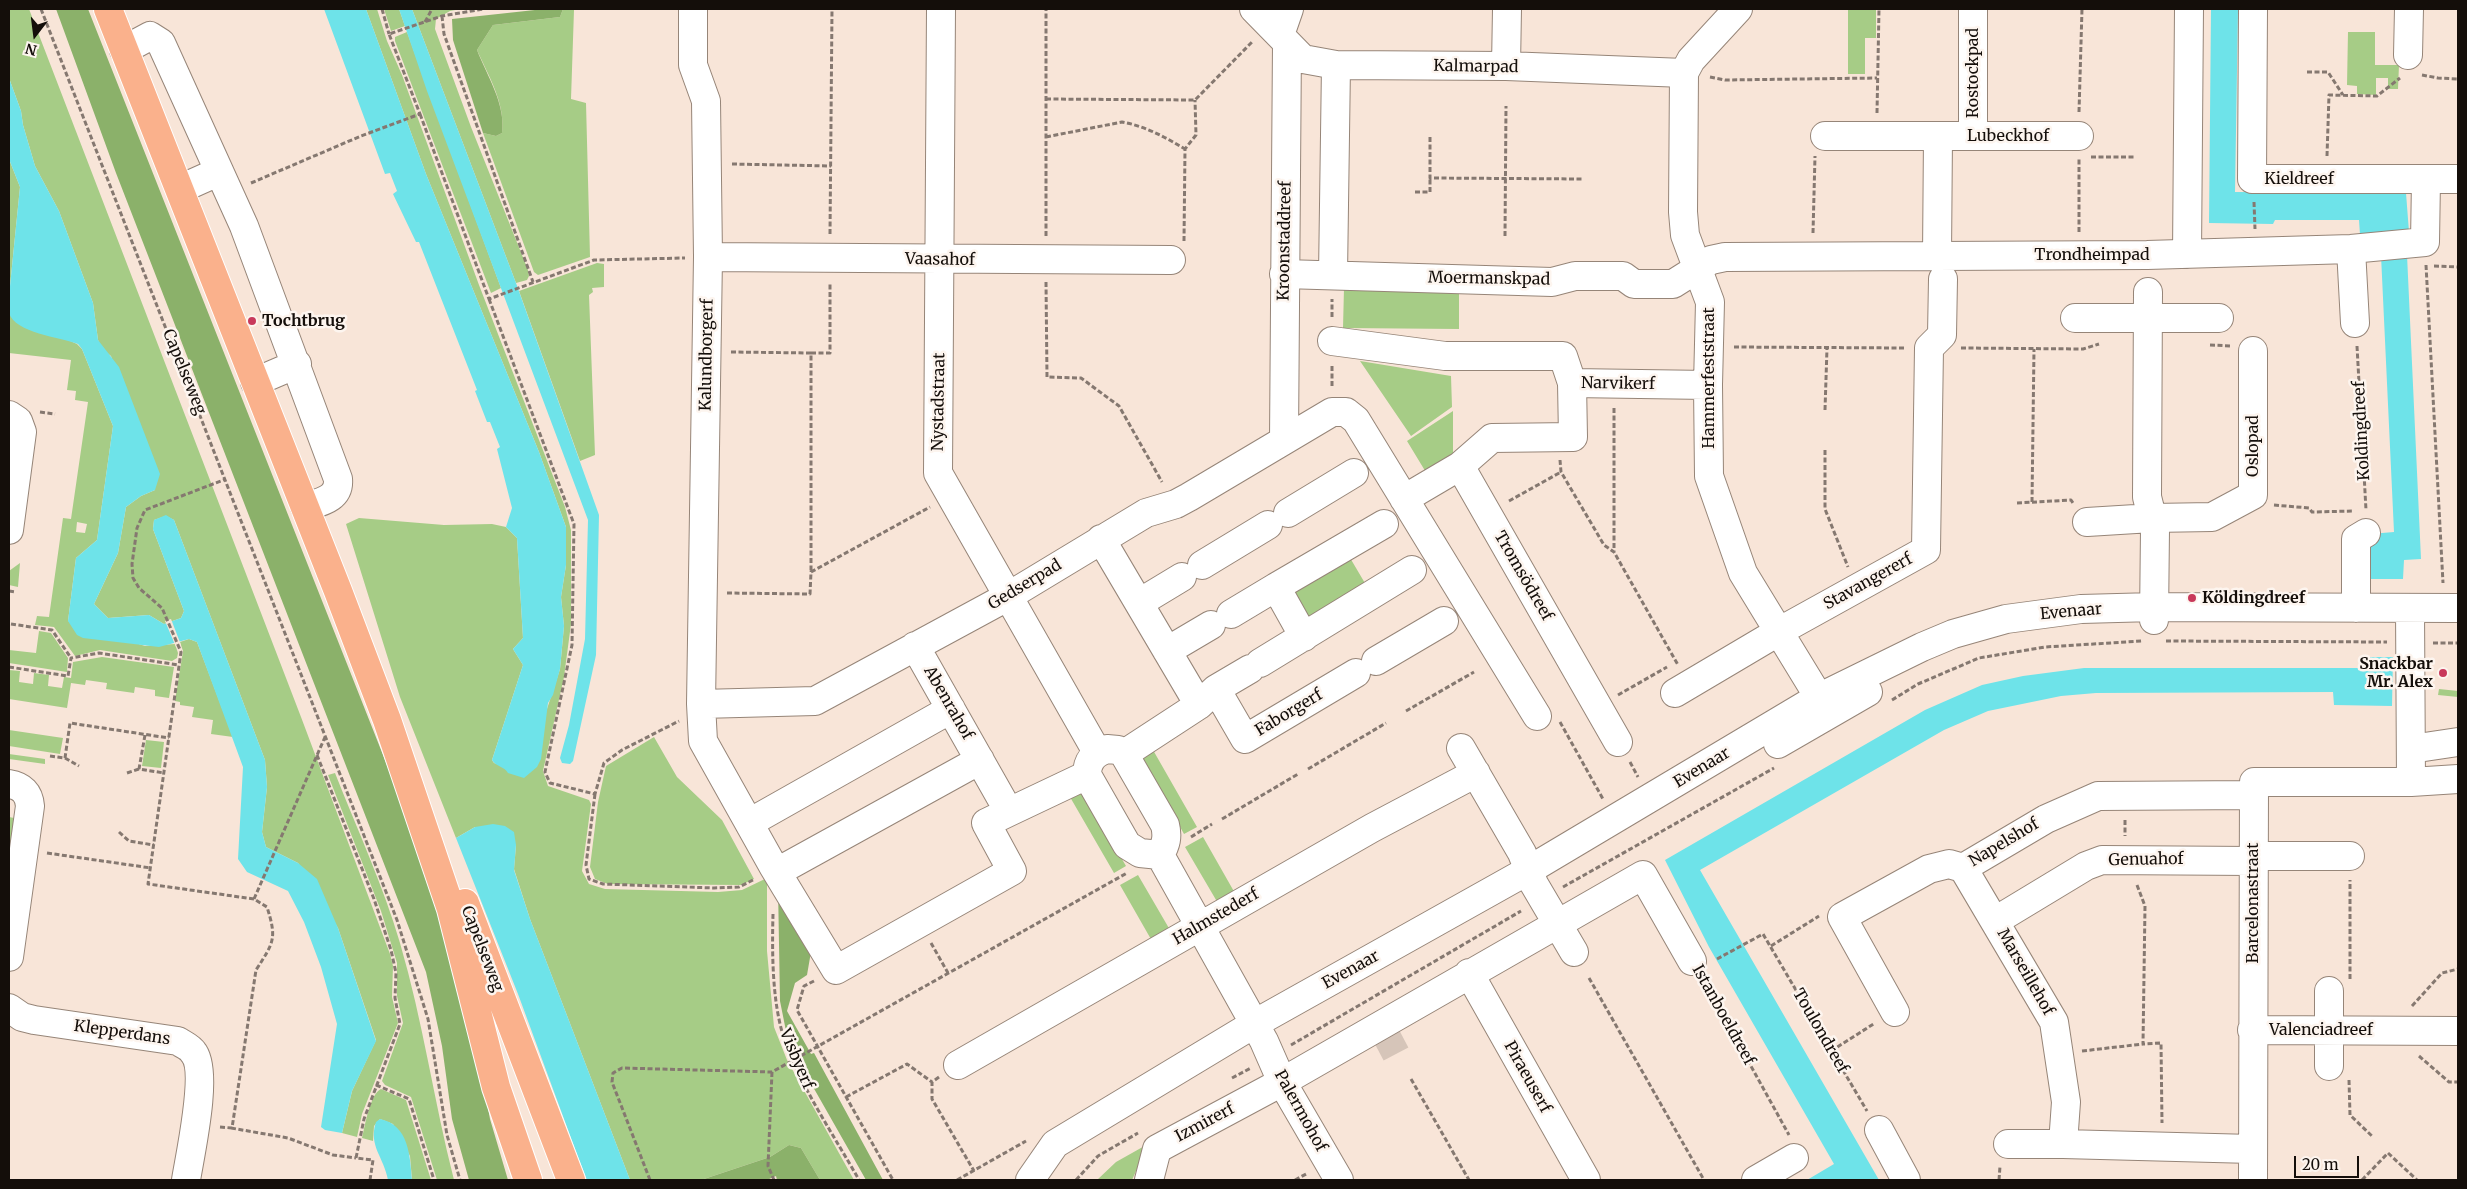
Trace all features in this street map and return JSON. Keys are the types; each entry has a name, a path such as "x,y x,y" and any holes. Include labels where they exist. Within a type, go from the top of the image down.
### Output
{"main road":[{"name":"Capelseweg","path":"108,9 387,720 465,903 571,1180"},
{"name":"Capelseweg","path":"387,720 451,910 496,1087 528,1180"}],"street":[{"name":"Kalundborgerf","path":"694,9 693,65 706,101 708,257 701,707"},
{"name":"Nystadstraat","path":"941,9 938,473 1007,597 1103,760 1165,825 1168,835 1160,855 1140,853 1127,845 1103,760"},
{"path":"1506,66 1507,9"},
{"path":"1684,73 1691,60 1738,9"},
{"name":"Rostockpad","path":"1973,9 1973,136"},
{"path":"2187,254 2189,9"},
{"name":"Kieldreef","path":"2253,9 2252,180 2458,179"},
{"path":"2405,66 2409,9"},
{"name":"Kalmarpad","path":"1276,24 1303,60 1336,65 1506,66 1684,73"},
{"name":"Kroonstaddreef","path":"1276,24 1284,274 1284,439"},
{"path":"124,50 150,36 162,43 244,226 297,364 338,485 334,495 305,507"},
{"path":"1333,275 1336,65"},
{"name":"Hammerfeststraat","path":"1684,73 1683,212 1685,235 1710,302 1708,347 1709,476 1743,573 1818,700"},
{"name":"Lubeckhof","path":"1825,136 1973,136 2079,147"},
{"path":"1929,348 1942,335 1938,136"},
{"path":"2420,250 2426,180"},
{"path":"180,189 223,182"},
{"name":"Trondheimpad","path":"1698,268 1711,260 1725,257 1813,258 1940,268 2187,254 2351,249 2378,245 2420,250"},
{"path":"2351,249 2355,323"},
{"name":"Vaasahof","path":"708,257 1171,260"},
{"name":"Moermanskpad","path":"1284,274 1333,275 1490,290 1552,282 1575,276 1623,276 1634,284 1673,284 1698,268"},
{"path":"2148,305 2147,497 2155,529 2153,627"},
{"path":"2075,318 2148,305 2219,318"},
{"path":"1332,341 1445,356 1563,356 1572,383"},
{"name":"Stavangererf","path":"1682,689 1778,632 1926,550 1929,348"},
{"name":"Oslopad","path":"2087,522 2212,517 2253,495 2253,351"},
{"path":"255,382 297,364"},
{"name":"Narvikerf","path":"1560,437 1573,437 1572,383 1614,385 1708,384"},
{"name":"Gedserpad","path":"701,707 815,701 1007,597 1146,513 1176,504 1332,412 1346,412 1356,420 1366,466"},
{"path":"9,415 18,422 22,432 9,530"},
{"path":"1167,651 1398,512 1460,466 1492,438 1560,437"},
{"path":"1139,603 1366,466 1398,512 1424,563 1456,615 1549,718"},
{"name":"Tromsödreef","path":"1460,466 1618,742"},
{"path":"2356,608 2356,538 2366,522"},
{"name":"Faborgerf","path":"1101,539 1167,651 1245,739 1456,615"},
{"path":"701,707 703,741 775,869 836,970 1012,871 986,823 1103,760 1424,563"},
{"path":"1276,587 1304,637"},
{"name":"Evenaar","path":"2153,627 2356,608 2410,625 2451,600"},
{"name":"Evenaar","path":"1047,1180 1067,1151 1535,884 1818,700 1960,644 2002,632 2074,622 2153,627 2458,626"},
{"path":"2410,625 2411,782"},
{"name":"Abenrahof","path":"915,646 1009,812"},
{"path":"749,823 951,709"},
{"path":"2411,749 2458,742"},
{"path":"1460,748 1522,853 1535,884 1574,952"},
{"path":"775,869 889,811 980,760"},
{"name":"Halmstederf","path":"958,1065 1372,828 1476,773"},
{"path":"2254,796 2254,782 2411,782 2458,779"},
{"path":"9,784 23,790 30,802 9,956"},
{"name":"Napelshof","path":"1842,917 1929,869 1949,864 1963,868 2046,818 2098,796 2254,796"},
{"name":"Barcelonastraat","path":"2253,1180 2254,796"},
{"path":"1160,855 1263,1040"},
{"name":"Genuahof","path":"1995,921 2086,866 2102,860 2350,856"},
{"name":"Marseillehof","path":"1963,868 2054,1022 2066,1102 2063,1144"},
{"name":"Istanboeldreef","path":"1557,924 1643,874 1702,962"},
{"path":"1842,917 1895,1012"},
{"path":"1282,1082 1383,1031 1469,973 1557,924"},
{"name":"Piraeuserf","path":"1469,973 1586,1180"},
{"path":"2329,991 2329,1066"},
{"name":"Klepperdans","path":"9,1009 34,1020 178,1040 194,1052 200,1070 195,1123 186,1180"},
{"name":"Valenciadreef","path":"2252,1030 2458,1031"},
{"name":"Evenaar","path":"1030,1180 1055,1144 1263,1040"},
{"name":"Palermohof","path":"1263,1040 1282,1082 1338,1180"},
{"name":"Izmirerf","path":"1149,1180 1157,1148 1282,1082"},
{"path":"1879,1130 1906,1180"},
{"path":"2008,1144 2252,1149"},
{"path":"1756,1180 1794,1158"}],"path":[{"name":"Capelseweg","path":"41,9 397,920 428,1019 447,1135 460,1180"},
{"path":"382,9 389,34 574,524 572,645 545,772 550,784 595,794"},
{"path":"425,22 432,9"},
{"path":"389,34 442,16 484,9"},
{"path":"707,352 830,353 832,9"},
{"path":"1876,136 1879,9"},
{"path":"442,16 444,34 533,282"},
{"path":"1046,99 1195,100 1276,24"},
{"path":"2326,179 2329,94 2377,96 2405,66"},
{"path":"2307,72 2328,72 2343,95"},
{"path":"1684,73 1725,80 1877,78"},
{"path":"1171,260 1184,240 1185,149 1196,135 1195,100"},
{"path":"1505,236 1506,106"},
{"path":"223,182 420,114"},
{"path":"1046,137 1122,122 1135,124 1162,135 1185,149"},
{"path":"1813,258 1815,155 1825,136"},
{"path":"1415,192 1430,192 1430,137"},
{"path":"2079,147 2136,157"},
{"path":"707,164 831,166"},
{"path":"1430,178 1582,179"},
{"path":"2254,199 2255,227"},
{"path":"2451,600 2420,250 2458,266"},
{"path":"489,299 594,260 708,257"},
{"name":"Koldingdreef","path":"2355,323 2366,522"},
{"path":"1708,347 2083,349 2105,342"},
{"path":"2205,344 2243,346 2253,351"},
{"path":"1825,410 1827,348"},
{"path":"2032,502 2034,349"},
{"path":"703,593 810,594 811,353"},
{"path":"1614,385 1614,552 1676,662 1682,689"},
{"path":"1560,437 1560,472 1604,546 1614,552"},
{"path":"1825,450 1825,509 1857,588"},
{"path":"1488,514 1560,472"},
{"path":"226,479 150,506 138,521 132,564 133,578 139,588 159,603 166,615 180,652 148,884 254,899 267,907 274,930 269,949 256,970 230,1128"},
{"path":"2253,495 2278,507 2309,508 2312,512 2366,522"},
{"path":"810,572 951,496"},
{"path":"2016,503 2072,500 2087,522"},
{"path":"9,591 16,592"},
{"path":"9,667 68,676 71,658 52,630 11,624"},
{"name":"Evenaar","path":"1886,704 1918,684 1979,658 2153,627 2410,625 2458,643"},
{"path":"71,658 100,653 179,665"},
{"path":"1597,706 1676,662"},
{"path":"1406,711 1474,672"},
{"path":"701,707 622,750 604,763 595,794 586,865 589,879 603,884 714,888 739,887 775,869"},
{"path":"1549,718 1602,796 1603,802"},
{"path":"65,758 70,723 169,738"},
{"path":"1308,769 1386,723"},
{"path":"139,769 145,734"},
{"path":"254,899 326,736"},
{"path":"317,755 374,898 395,963 395,998 400,1024 364,1119 356,1158"},
{"path":"50,756 65,758 78,766"},
{"name":"Evenaar","path":"1227,1081 1263,1040 1535,884 1776,767"},
{"path":"128,773 139,769 164,773"},
{"path":"1222,819 1298,774"},
{"path":"2125,796 2126,859 2145,906 2143,1044"},
{"path":"650,1180 612,1082 613,1073 622,1068 772,1072 1212,824"},
{"path":"119,832 129,841 154,845"},
{"path":"24,850 151,868"},
{"path":"2329,991 2350,986 2350,856"},
{"name":"Visbyerf","path":"773,905 775,986 783,1034 793,1060 859,1180"},
{"path":"1702,962 1763,934 1771,946 1819,916 1829,912 1842,917"},
{"path":"919,923 948,973"},
{"name":"Toulondreef","path":"1771,946 1879,1130"},
{"name":"Istanboeldreef","path":"1702,962 1790,1138 1794,1158"},
{"name":"Valenciadreef","path":"2458,969 2442,973 2390,1031 2449,1082 2458,1082"},
{"name":"Visbyerf","path":"836,970 804,986 797,1010 893,1180"},
{"path":"1589,978 1704,1180"},
{"path":"1831,1050 1895,1012"},
{"path":"2059,1056 2113,1046 2161,1043 2162,1146"},
{"path":"846,1097 907,1064 932,1082"},
{"path":"932,1082 958,1065"},
{"path":"2329,1066 2348,1075 2350,1115 2373,1137"},
{"path":"772,1072 768,1166 774,1180"},
{"path":"1411,1079 1469,1180"},
{"path":"932,1082 932,1099 974,1171"},
{"path":"376,1086 409,1099 434,1180"},
{"path":"195,1123 288,1138 333,1154 373,1160 370,1180"},
{"path":"1076,1180 1098,1156 1141,1131"},
{"path":"2362,1180 2388,1153 2417,1180"}],"green space":[{"path":"9,9 29,9 390,954 393,966 392,997 398,1023 362,1114 357,1137 342,1133 352,1091 376,1040 338,928 298,863 266,847 262,832 267,787 265,760 174,520 166,516 154,520 153,529 184,611 181,618 164,624 149,615 108,618 94,604 118,553 126,507 141,496 155,490 111,356 102,349 98,340 93,303 59,211 35,166 23,125 21,111 9,78"},
{"path":"56,9 88,9 436,889 473,1026 490,1119 508,1180 469,1180 452,1119 442,1046 426,972 116,173"},
{"path":"366,9 377,9 387,41 402,75 479,285 565,507 571,530 571,624 564,677 543,771 548,786 589,800 591,804 582,871 589,884 605,889 718,892 742,890 767,878 767,951 774,1027 787,1060 854,1180 820,1180 801,1148 789,1145 770,1157 701,1180 630,1180 530,919 514,869 516,845 475,827 456,838 400,697 346,524 359,518 444,525 492,524 506,527 517,538 523,638 513,649 523,665 492,760 494,763 505,767 547,709 560,669 564,626 561,597 566,565 566,527 539,452 426,174"},
{"path":"384,9 399,9 405,26 391,31"},
{"path":"412,9 461,9 450,11 436,19 435,29 471,127 528,270 529,276 527,280 516,283"},
{"path":"544,9 563,9 560,17 493,25 477,50 495,90 502,122 502,133 496,136 483,133 453,40 452,19"},
{"path":"563,9 574,10 571,99 586,103 590,257 538,275 534,272 483,133 496,136 502,133 503,122 499,101 477,50 493,25 560,17"},
{"path":"1848,9 1876,9 1876,38 1865,38 1865,74 1848,74"},
{"path":"407,32 501,288 491,293 395,41 395,37"},
{"path":"2348,32 2375,32 2375,65 2399,65 2398,89 2388,89 2388,78 2376,78 2376,95 2357,94 2357,86 2347,85"},
{"path":"9,159 20,187 9,296"},
{"path":"597,263 604,264 604,287 592,288 593,292 589,295 595,455 580,461 519,291"},
{"path":"1344,288 1459,288 1459,329 1343,328"},
{"path":"9,308 10,314 77,344 82,349 113,426 97,540 76,558 68,621 145,646 175,644 178,653 177,658 172,661 100,650 75,656 54,627 35,625 37,616 49,617 63,518 71,519 88,402 75,400 76,391 67,390 71,360 9,353","holes":["77,522 87,524 85,533 76,532"]},
{"path":"1360,361 1451,376 1452,407 1411,436"},
{"path":"1453,411 1453,459 1427,474 1407,441"},
{"path":"1346,551 1369,590 1306,628 1282,589"},
{"path":"20,563 18,587 9,585 9,571"},
{"path":"39,631 51,633 68,658 67,672 9,663 9,650 36,653"},
{"path":"189,639 197,642 233,737 211,734 213,720 192,717 194,707 180,705 180,702 175,701 183,651 180,642"},
{"path":"102,657 174,667 169,698 155,696 155,690 135,687 134,693 106,689 107,683 86,680 85,685 71,683 67,708 9,699 9,670 20,671 19,682 33,684 34,673 49,675 48,686 62,688 64,677 71,678 73,662"},
{"path":"2439,689 2458,691 2458,697 2438,695"},
{"path":"9,730 63,738 60,754 9,746"},
{"path":"654,737 677,777 722,820 754,879 741,885 608,884 595,879 590,867 598,802 606,766"},
{"path":"146,740 164,742 161,768 142,766"},
{"path":"1153,750 1197,827 1184,834 1141,757"},
{"path":"9,754 45,759 45,764 9,759"},
{"path":"335,773 378,878 400,943 415,1002 454,1180 437,1180 411,1097 385,1085 382,1081 403,1023 397,996 397,963 381,911 328,775"},
{"path":"1082,791 1126,866 1114,873 1070,797"},
{"path":"9,817 14,818 9,875"},
{"path":"1203,837 1236,895 1219,905 1185,847"},
{"path":"1138,875 1170,930 1152,941 1120,885"},
{"path":"778,886 812,946 807,975 795,983 787,1011 811,1054 814,1053 883,1180 866,1180 796,1057 786,1031 780,1001"},
{"path":"381,1089 406,1100 431,1180 412,1180 410,1156 393,1124 380,1119 374,1126 373,1141 362,1138 371,1104 377,1092"},
{"path":"1148,1144 1132,1180 1097,1180 1116,1162"},
{"path":"789,1145 801,1148 820,1180 777,1180 776,1176 767,1180 701,1180 770,1157"}],"water":[{"path":"324,9 366,9 426,174 539,452 566,527 566,565 561,597 564,626 560,669 553,695 548,703 541,759 537,767 524,778 508,773 492,760 523,665 513,649 523,638 517,538 506,527 512,508 497,449 500,447 490,422 487,422 475,391 477,390 419,242 416,242 393,194 397,191 390,173 385,174"},
{"path":"399,9 412,9 516,283 599,515 596,655 573,761 570,764 562,763 560,758 569,725 585,639 588,520 427,91"},
{"path":"2211,9 2238,9 2235,192 2406,193 2409,232 2406,233 2421,559 2404,560 2403,579 2371,579 2370,534 2394,532 2380,234 2360,235 2359,220 2275,220 2273,224 2209,223"},
{"path":"9,78 21,111 23,125 35,166 59,211 93,303 98,340 119,367 160,474 155,490 141,496 126,507 118,553 94,604 108,618 149,615 164,624 181,618 184,611 153,529 154,520 166,515 174,520 265,760 267,787 262,832 266,847 298,863 317,879 338,928 376,1041 352,1091 342,1133 325,1130 321,1127 337,1024 321,967 304,922 288,891 247,872 238,859 243,767 197,642 189,639 159,647 83,638 77,635 68,621 76,558 97,540 113,426 82,349 78,344 29,330 13,320 9,313 20,187 9,159"},
{"path":"2364,657 2393,657 2392,706 2334,705 2333,692 2096,693 2061,696 1988,711 1944,730 1700,870 1879,1180 1807,1180 1834,1164 1709,947 1665,860 1925,710 1982,685 2023,676 2084,668 2362,668"},
{"path":"493,824 505,826 514,832 516,845 514,870 530,919 630,1180 587,1180 578,1157 518,994 456,838 475,827"},
{"path":"380,1119 390,1122 402,1135 409,1152 412,1180 388,1180 374,1138 376,1122"}],"pier":[{"path":"171,619 181,645 176,647 165,621"}],"tunnel":[{"path":"1387,1037 1396,1054"}],"place":[{"name":"Tochtbrug","path":"252,321"},
{"name":"Köldingdreef","path":"2192,598"},
{"name":"Snackbar Mr. Alex","path":"2443,673"}]}
